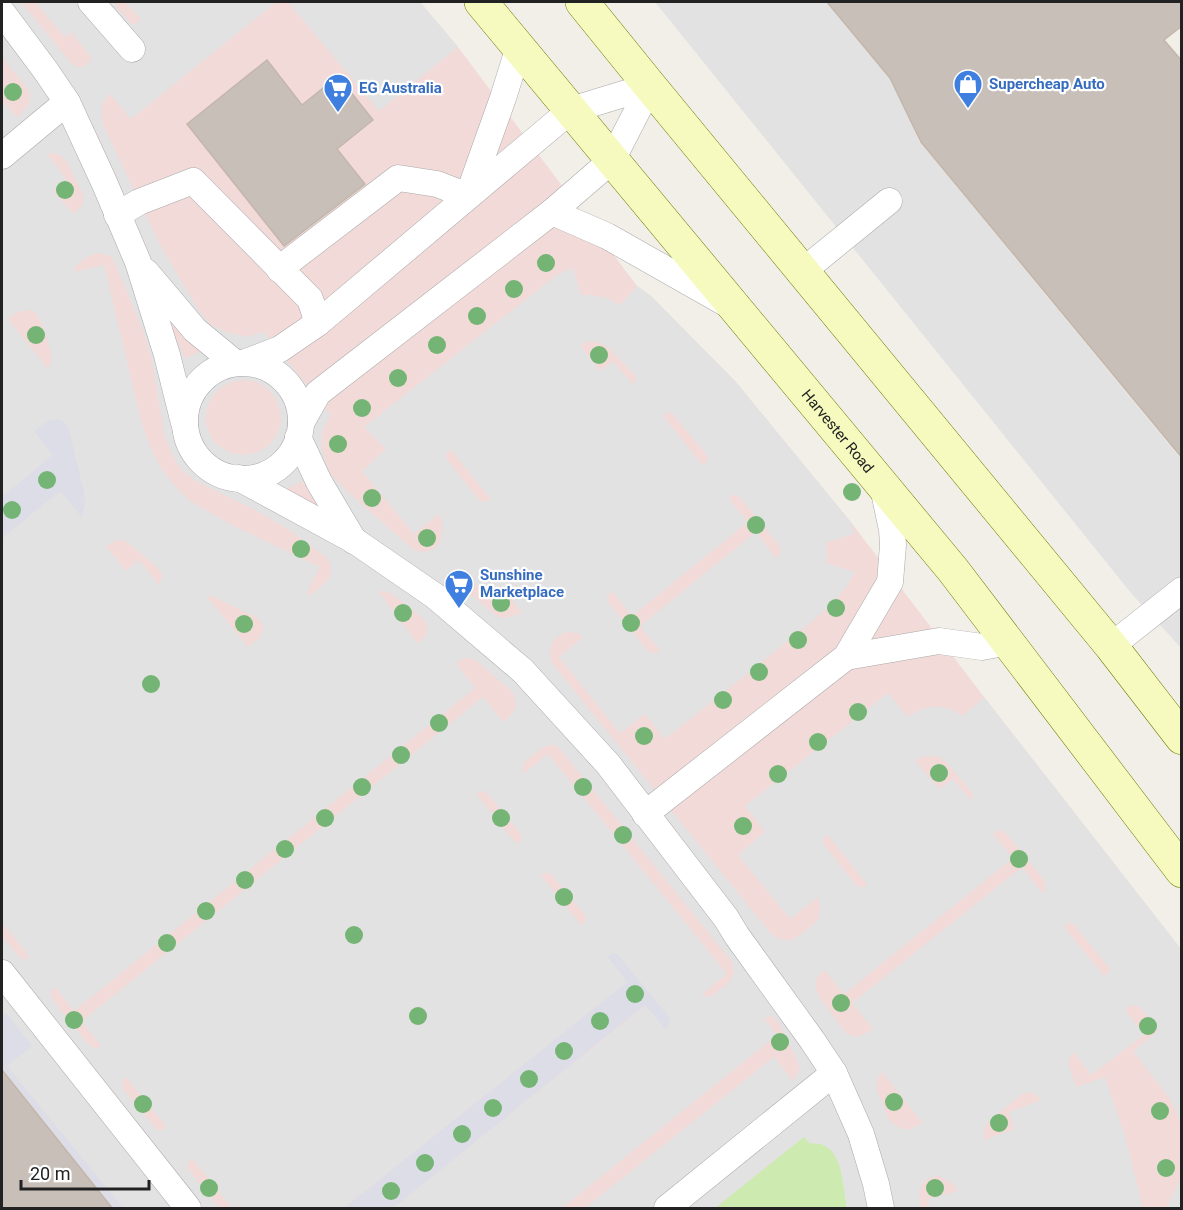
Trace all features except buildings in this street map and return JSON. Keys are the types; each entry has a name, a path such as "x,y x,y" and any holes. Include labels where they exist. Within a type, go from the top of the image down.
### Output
{"street":[{"name":"Harvester Road","path":"481,2 953,570 1182,871"},
{"path":"582,2 1112,646 1182,738"}],"lane":[{"path":"91,2 132,49"},
{"path":"2,12 67,102 104,182 138,262 165,349 187,440 195,455 208,467 222,475 239,478 258,476 276,468 290,454 299,430 318,393 552,212 612,160 650,86"},
{"path":"468,196 519,47"},
{"path":"184,423 193,391 204,377 219,368 280,349 318,322 571,110 650,86"},
{"path":"2,156 67,102"},
{"path":"279,268 398,178 437,184 468,196"},
{"path":"117,215 139,202 193,181 310,299 318,322"},
{"path":"803,271 889,201"},
{"path":"552,212 607,236 738,310"},
{"path":"138,262 195,330 241,363 264,366 279,375 291,388 299,405 299,430 319,482 354,541"},
{"path":"239,478 354,541 435,596 523,671 608,764 726,918 834,1073 861,1134 881,1209"},
{"path":"645,814 846,657 890,582 892,530 882,484"},
{"path":"1112,646 1182,590"},
{"path":"846,657 939,641 982,647 1009,642"},
{"path":"2,973 188,1209"},
{"path":"667,1209 834,1073"}],"shaded area":[{"name":"Sunshine Marketplace","path":"2,2 420,2 458,47 637,286 651,296 735,381 850,521 1181,949 1181,1208 847,1208 841,1170 715,1208 2,1208"},
{"name":"Sunshine Marketplace","path":"2,2 21,2 71,63 81,67 92,58 71,32 65,37 35,2 114,2 132,24 141,19 125,2 275,3 131,119 110,94 103,103 101,114 104,127 159,243 199,311 210,324 226,332 247,337 264,332 331,415 323,429 321,446 331,475 415,551 426,552 435,548 440,542 442,523 439,514 414,534 362,471 386,449 364,427 558,274 573,268 581,295 607,298 620,305 637,286 651,296 735,381 850,521 854,534 825,543 826,563 855,572 831,605 665,739 645,714 620,733 559,657 583,637 577,633 567,632 558,636 552,643 551,662 773,936 782,940 792,940 818,920 820,908 818,897 790,919 738,855 765,832 745,806 888,693 908,717 921,709 932,707 943,707 963,716 984,697 1181,949 1181,1128 1171,1100 1133,1051 1158,1031 1138,1006 1132,1005 1125,1010 1144,1035 1091,1075 1074,1052 1069,1059 1076,1087 1105,1077 1125,1136 1143,1208 930,1208 927,1199 958,1191 953,1184 938,1176 924,1182 919,1191 921,1208 847,1208 841,1170 836,1157 830,1149 821,1144 809,1143 804,1137 715,1208 585,1208 774,1057 793,1081 799,1072 799,1064 779,1023 771,1016 764,1018 777,1035 562,1208 393,1208 646,1005 665,1029 670,1018 618,955 607,956 628,981 344,1208 230,1208 192,1158 187,1165 188,1169 220,1208 123,1208 7,1066 5,1013 2,1016 2,937 22,960 29,956 2,922 2,538 60,491 85,504 69,429 63,421 53,455 2,497 2,100 17,118 29,104 30,95 28,89 2,57","holes":["46,153 58,154 66,160 83,194 83,205 73,214 53,190 67,180","97,253 110,256 114,261 145,335 152,361 165,438 176,462 196,481 259,512 326,557 330,563 330,577 309,596 307,593 320,567 230,524 190,501 163,471 142,425 104,265 73,272 80,262","30,310 35,312 42,323 51,353 48,369 8,319 14,314","172,324 200,351 185,359 170,327","594,341 608,347 635,375 636,381 632,384 613,361 600,371 580,345","244,380 257,382 268,389 276,399 281,423 276,436 268,446 246,455 234,454 223,449 214,442 205,420 212,397 220,388 231,382","671,412 706,454 708,459 702,465 663,416 666,413","450,450 491,499 483,502 447,460 446,455","302,481 325,513 283,491","733,495 743,501 781,549 780,554 775,558 756,532 640,626 660,650 656,654 647,650 608,602 607,597 612,591 632,616 748,522 728,498","117,540 127,542 161,571 162,578 159,585 139,560 126,571 106,546","467,574 488,598 502,587 522,613 505,618 498,617 470,594 465,586","378,591 388,592 395,596 424,619 428,628 427,633 417,643","206,596 212,596 256,617 263,626 259,638 248,647","466,658 478,662 514,695 515,709 503,722 483,697 82,1021 101,1046 95,1049 87,1043 51,998 51,991 55,987 74,1011 475,688 456,664 460,660","555,745 561,750 733,963 734,974 728,984 709,997 702,994 727,974 548,754 523,774 525,761 544,747","938,756 971,791 973,795 971,800 953,779 939,789 915,761 922,757","485,791 520,833 522,838 516,843 476,794","998,831 1005,832 1044,880 1046,884 1042,893 1022,867 852,1003 873,1029 862,1035 854,1037 846,1033 819,997 815,982 819,975 825,970 844,994 1013,858 993,834","827,834 867,884 865,887 856,885 824,845 822,841","545,873 552,875 585,915 586,920 581,925 541,876","1068,923 1074,924 1111,970 1104,976 1064,927","882,1072 922,1122 910,1129 902,1129 889,1120 876,1088 878,1077","126,1077 166,1126 159,1131 122,1088","1030,1092 1041,1100 1009,1112 1014,1129 984,1140 986,1124 1022,1094"]},
{"path":"288,2 420,2 458,47 379,111"},
{"path":"655,2 829,2 892,78 919,141 1181,459 1181,648 1131,593"},
{"path":"49,420 63,421 69,429 84,493 85,504 82,517 60,491 2,538 2,497 53,455 34,431"},
{"path":"614,953 670,1018 668,1027 665,1029 645,1005 393,1208 344,1208 627,982 607,956"},
{"path":"6,1013 32,1046 7,1066 123,1208 89,1208 2,1099 2,1016"},
{"path":"1181,1170 1181,1208 1166,1208 1180,1180"}],"green space":[{"path":"804,1136 809,1143 827,1146 838,1161 847,1208 715,1208"}],"place":[{"name":"Supercheap Auto","path":"968,110"},
{"name":"EG Australia","path":"338,114"},
{"name":"Sunshine Marketplace","path":"459,610"}]}
